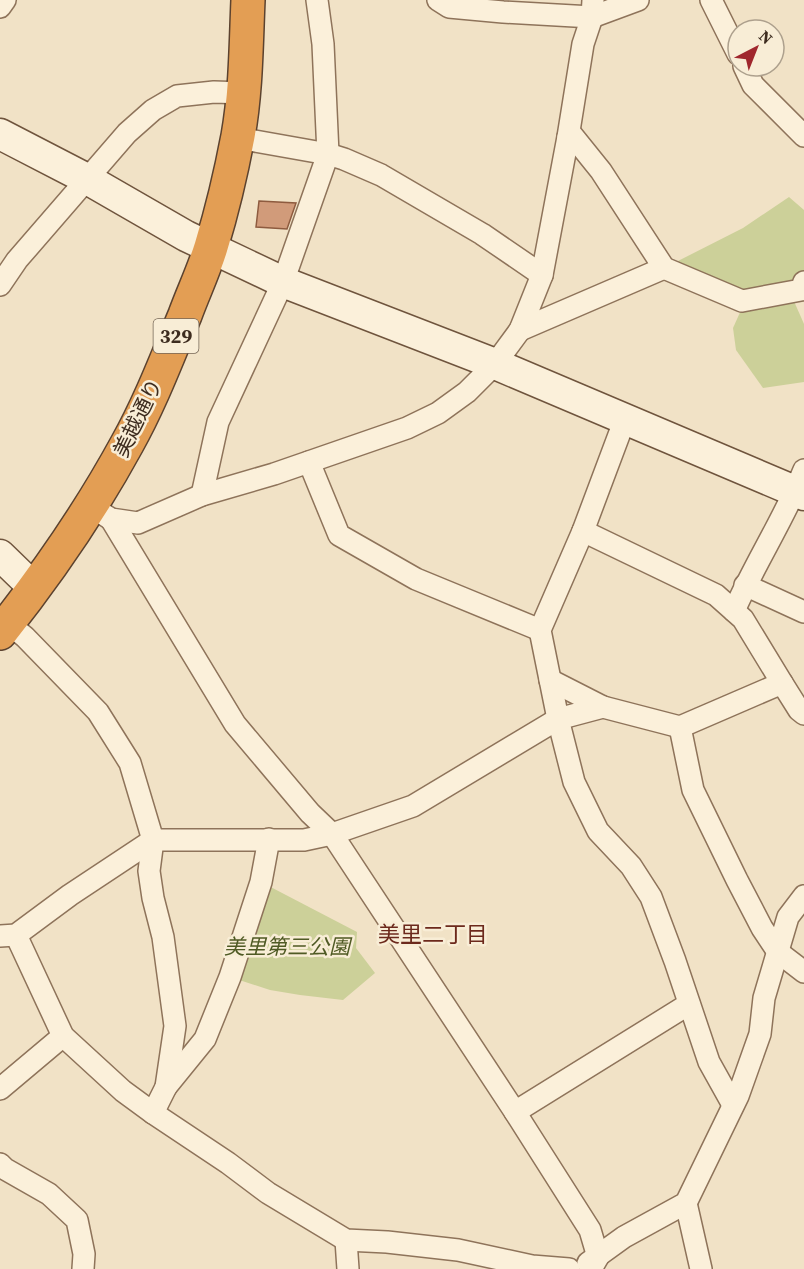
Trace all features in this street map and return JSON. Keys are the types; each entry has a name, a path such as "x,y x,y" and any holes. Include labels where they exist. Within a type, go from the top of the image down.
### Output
{"highway":[{"name":"美越通り","path":"4,628 34,588 101,512 127,444 171,349 210,249 238,138 244,93 248,0"}],"street":[{"path":"0,7 5,0"},
{"path":"202,495 218,422 283,282 328,154 323,44 317,0"},
{"path":"438,0 449,7 503,12 592,9 638,0"},
{"path":"711,0 726,30"},
{"path":"101,512 138,523 202,495 309,462 406,428 438,413 467,392 495,364 520,330 542,275 583,45 592,9"},
{"path":"750,78 753,85 804,136"},
{"path":"0,285 17,260 127,133 153,110 177,96 214,92 244,93"},
{"path":"0,134 87,179 210,249 283,282 495,364 625,419 801,486 745,585 734,611"},
{"path":"568,137 573,135 601,171 664,268 742,301 803,290"},
{"path":"238,138 328,154 381,175 482,234 542,275"},
{"path":"520,330 664,268"},
{"path":"625,419 583,531 540,630 558,719 574,782 597,831 631,866 651,897 709,1062 733,1105"},
{"path":"309,462 339,535 416,579 540,630"},
{"path":"101,512 235,724 310,813 332,834 515,1112 590,1230 594,1263"},
{"path":"583,531 716,595 743,619 799,710 804,714"},
{"path":"0,555 34,588"},
{"path":"745,585 804,612"},
{"path":"4,628 25,637 98,712 130,763 153,840 149,871 163,937 175,1026 166,1087"},
{"path":"550,680 603,707 680,726 782,683"},
{"path":"569,1269 532,1266 458,1250 346,1240 268,1193 123,1091 63,1036 8,935 153,840 304,840 332,834 413,806 558,719 603,707"},
{"path":"680,726 693,790 737,880 777,952 804,972"},
{"path":"153,1113 166,1087 205,1039 230,977 261,882 269,839"},
{"path":"578,1269 594,1263 624,1237 686,1203 733,1105 760,1034 764,998 788,917 804,896"},
{"path":"515,1112 690,1004"},
{"path":"0,1089 63,1036"},
{"path":"0,1164 4,1169 49,1194 77,1220 84,1254 83,1269"},
{"path":"686,1203 702,1269"},
{"path":"346,1240 348,1269"}],"green space":[{"path":"789,197 804,210 804,273 797,284 743,295 674,263 743,228"},
{"path":"793,299 804,324 804,382 763,388 736,350 733,328 742,308"},
{"name":"美里第三公園","path":"261,882 357,932 356,948 375,973 343,1000 270,990 230,977"}],"building":[{"path":"259,201 296,203 287,229 256,227"}],"district":[{"name":"美里二丁目","path":"433,934"}]}
